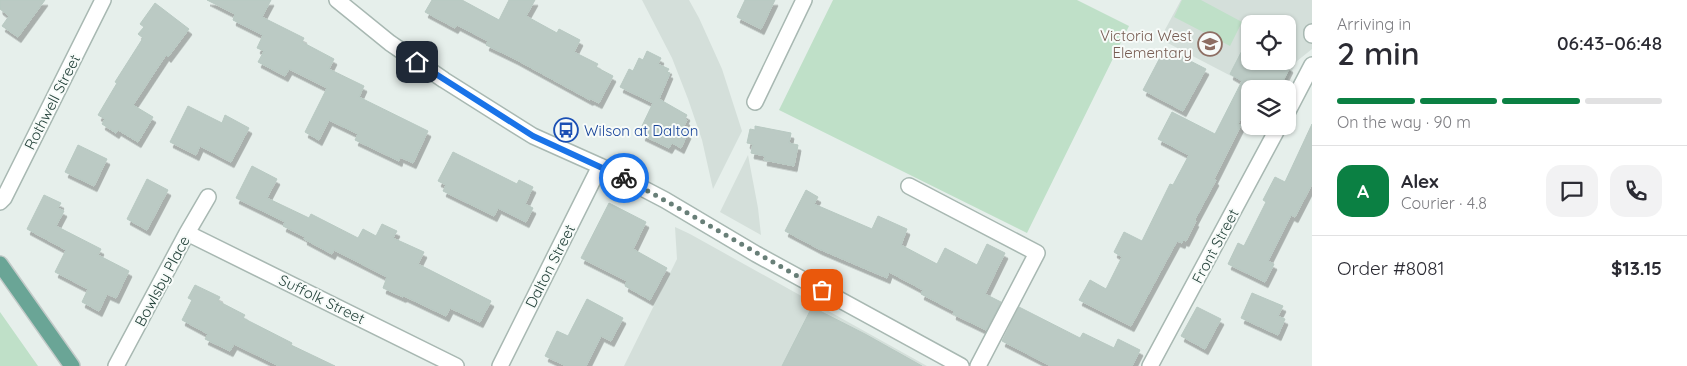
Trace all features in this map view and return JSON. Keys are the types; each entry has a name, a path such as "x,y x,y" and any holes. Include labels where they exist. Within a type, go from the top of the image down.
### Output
{"main road":[{"path":"0,264 72,366"}],"street":[{"name":"Rothwell Street","path":"0,202 4,198 103,0"},
{"path":"337,0 390,43 444,80 533,136 600,166 665,200 756,254 960,366"},
{"path":"755,102 804,0"},
{"path":"1296,96 1312,65"},
{"name":"Front Street","path":"1150,366 1274,135"},
{"name":"Dalton Street","path":"500,366 600,166"},
{"path":"909,186 1037,254 978,366"},
{"name":"Bowlsby Place","path":"116,366 208,197"},
{"name":"Suffolk Street","path":"187,233 456,366"}],"shaded area":[{"path":"642,0 689,0 722,69 742,131 713,189 702,140 688,99 672,58"},
{"name":"Victoria West Elementary","path":"1181,0 1312,0 1312,49 1296,63 1296,15 1241,15 1241,70 1292,70 1288,80 1241,81 1160,39"},
{"path":"748,155 758,208 761,235 720,212"},
{"path":"675,227 927,366 624,366 677,259"}],"green space":[{"path":"833,0 1077,0 1129,26 1027,233 779,110"},
{"path":"1182,0 1201,0 1241,21 1241,24 1230,46 1174,17"},
{"path":"0,312 38,366 0,366"}],"building":[{"path":"0,0 45,0 18,37 2,26 9,16 0,9"},
{"path":"207,0 271,0 262,17 304,38 302,42 334,59 329,69 364,86 359,97 428,131 413,163 400,157 399,161 355,140 358,134 329,120 319,140 305,132 327,88 289,69 285,76 258,62 264,51 257,48 263,35 233,20 235,14"},
{"path":"432,0 462,0 499,20 509,0 535,0 526,16 557,33 559,29 580,40 574,52 598,64 596,67 613,76 599,103 590,100 486,45 488,41 457,25 455,28 425,12"},
{"path":"745,0 775,0 761,29 737,17"},
{"path":"155,3 189,29 168,57 166,55 133,105 153,117 138,142 118,130 116,133 102,124 105,119 98,115 117,83 115,82 143,38 138,34 144,27 140,24"},
{"path":"1165,48 1206,69 1183,111 1143,90"},
{"path":"647,51 661,58 658,64 669,69 667,72 670,73 659,99 687,115 685,119 687,120 682,130 688,133 681,148 672,143 669,148 642,135 645,130 641,128 653,103 620,87 629,69 633,71 639,58 643,60"},
{"path":"1241,53 1241,70 1288,70 1284,80 1241,80 1230,74"},
{"path":"1241,83 1241,118 1238,124 1241,125 1186,241 1183,240 1182,243 1177,241 1131,326 1079,300 1090,280 1106,289 1122,257 1114,252 1124,232 1142,241 1170,184 1173,185 1189,155 1158,139 1172,112 1215,134"},
{"path":"188,106 222,123 225,115 249,128 231,162 200,146 196,155 170,142"},
{"path":"1312,124 1312,184 1295,217 1291,215 1268,261 1274,264 1265,282 1228,264 1238,243 1244,246 1266,202 1263,200 1275,177 1285,182"},
{"path":"755,126 791,133 789,143 798,145 794,166 764,160 765,156 751,153 753,144 747,143 750,129 755,130"},
{"path":"78,145 107,159 94,186 65,172"},
{"path":"453,152 517,184 519,180 533,187 525,204 533,208 526,222 498,208 494,216 443,191 446,185 438,181"},
{"path":"252,166 277,179 267,198 309,218 311,214 358,238 363,229 376,236 382,224 397,231 393,238 424,252 418,264 491,301 480,322 450,308 446,316 383,288 387,277 334,250 332,254 283,226 285,222 236,198"},
{"path":"147,179 168,190 147,230 127,219"},
{"path":"806,190 818,197 814,204 872,229 878,216 907,229 901,245 937,264 945,248 977,265 987,244 1005,253 985,294 1001,302 986,330 953,314 954,311 921,294 923,290 889,272 887,278 819,249 785,231"},
{"path":"44,195 61,203 58,208 64,211 56,226 101,249 98,255 129,271 116,298 107,294 99,311 82,302 88,289 55,272 66,250 27,229"},
{"path":"609,203 646,222 633,249 667,268 650,300 625,286 627,281 581,258"},
{"path":"195,285 220,297 218,301 245,315 243,318 292,343 291,345 335,366 279,366 234,344 230,351 205,339 208,334 182,320 192,300 188,298"},
{"path":"1252,293 1283,306 1278,316 1285,319 1278,335 1241,318"},
{"path":"587,299 623,318 611,341 601,336 586,366 566,366 545,356 557,331 568,336"},
{"path":"812,307 865,334 922,366 782,366"},
{"path":"1019,307 1080,338 1083,333 1114,348 1118,339 1140,350 1132,366 1051,366 1002,341"},
{"path":"1197,307 1221,319 1205,349 1181,336"}],"way so far":[{"path":"624,178 822,290"}],"place":[{"name":"Victoria West Elementary","path":"1210,44"},
{"name":"Wilson at Dalton","path":"566,130"}],"route":[{"path":"417,62 533,136 624,178"}]}
